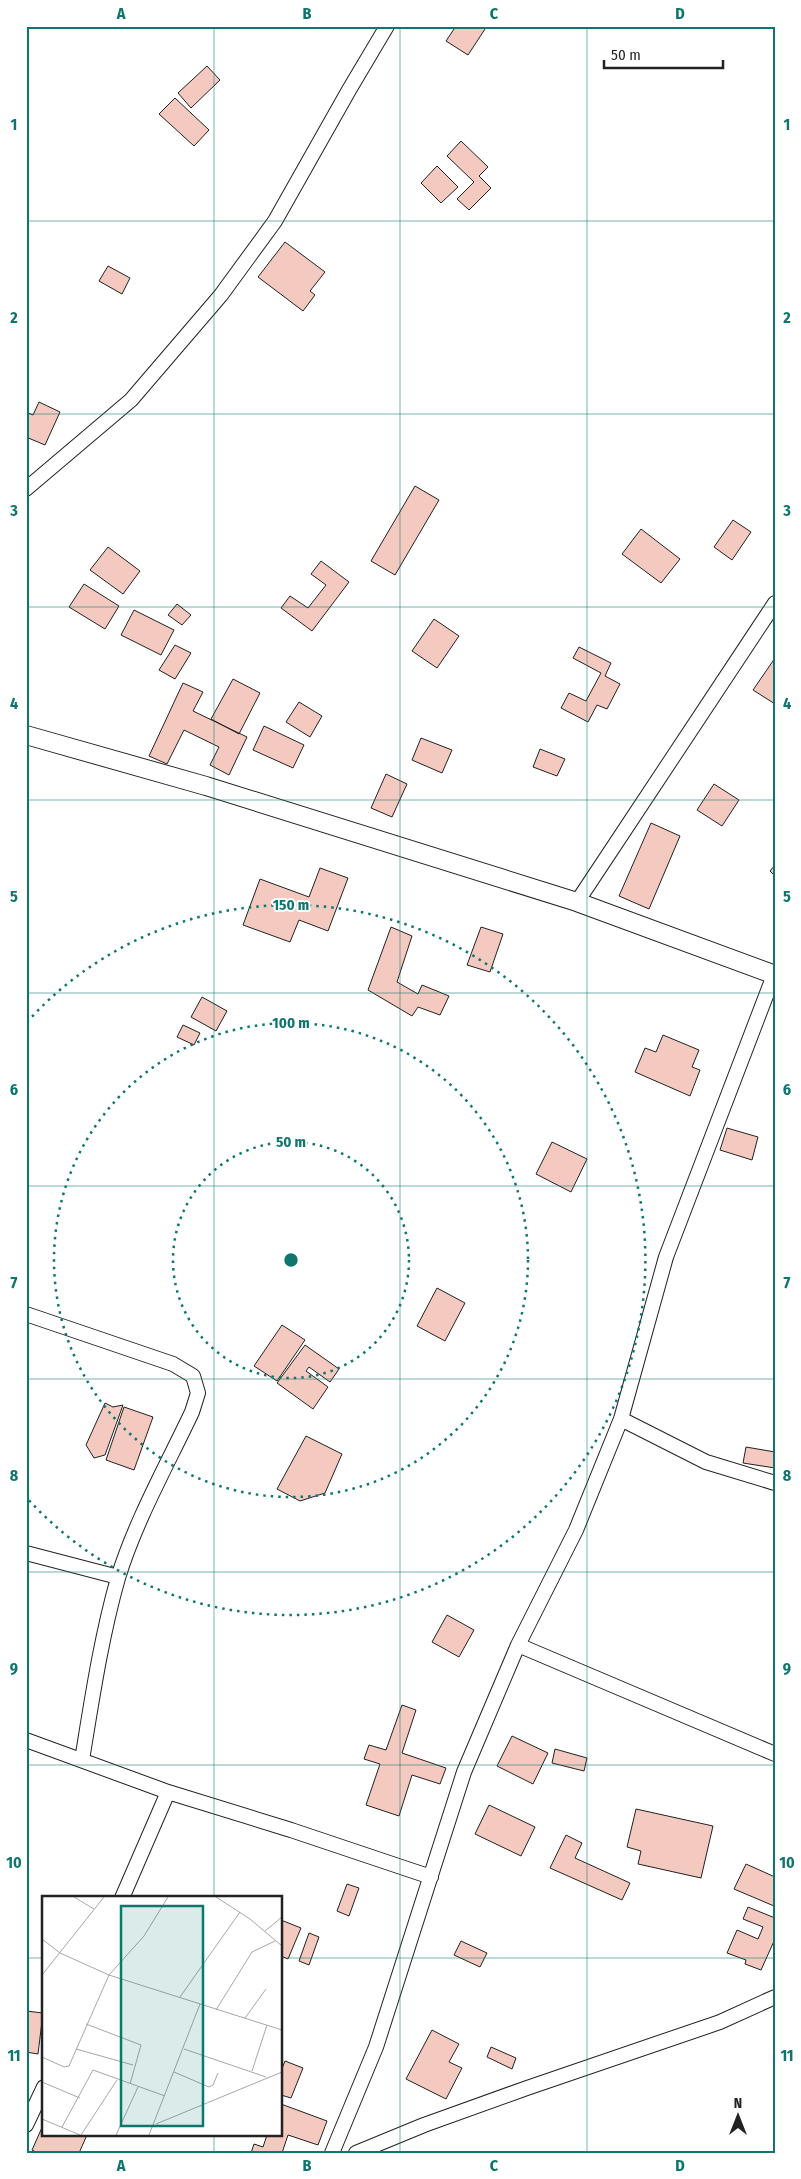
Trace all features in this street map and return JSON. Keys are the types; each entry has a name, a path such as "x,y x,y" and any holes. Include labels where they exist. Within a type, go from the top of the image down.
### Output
{"street":[{"path":"26,489 131,400 221,295 275,221 387,26"},
{"path":"577,902 775,603"},
{"path":"26,735 206,786 577,902 774,975 666,1257 622,1419 576,1530 518,1645 464,1772 376,2047 332,2153"},
{"path":"26,1314 173,1364 193,1376 198,1393 192,1412 136,1532 118,1577 101,1648 82,1760"},
{"path":"622,1419 706,1462 775,1483"},
{"path":"26,1552 118,1577"},
{"path":"518,1645 775,1754"},
{"path":"26,1740 168,1792 291,1830 431,1877"},
{"path":"123,1896 168,1792"},
{"path":"356,2153 424,2125 720,2022 775,1997"},
{"path":"26,2125 42,2091"}],"building":[{"path":"456,26 487,26 468,55 446,41"},
{"path":"207,66 220,80 191,108 178,93"},
{"path":"175,98 209,130 194,146 159,114"},
{"path":"461,141 488,167 479,176 491,188 469,210 457,199 474,182 447,156"},
{"path":"437,166 458,187 441,203 421,183"},
{"path":"285,242 325,272 310,291 315,295 303,311 258,277"},
{"path":"108,266 130,278 122,294 99,281"},
{"path":"39,402 60,412 45,445 26,437 26,412 33,415"},
{"path":"415,486 439,500 395,575 371,561"},
{"path":"733,520 751,532 732,560 714,547"},
{"path":"641,529 680,559 661,583 622,554"},
{"path":"108,547 140,571 123,594 90,570"},
{"path":"321,561 349,582 312,631 281,608 290,596 308,608 326,585 311,574"},
{"path":"84,584 119,606 105,629 69,607"},
{"path":"177,604 191,615 182,625 168,615"},
{"path":"134,610 174,630 161,655 121,635"},
{"path":"434,619 459,636 437,668 412,651"},
{"path":"175,645 191,653 175,679 159,670"},
{"path":"579,647 611,663 605,676 620,684 607,709 597,705 588,722 561,708 569,693 586,701 601,673 573,658"},
{"path":"775,658 775,704 753,690"},
{"path":"233,679 260,693 239,734 211,719"},
{"path":"183,683 203,692 193,711 247,737 229,775 210,765 219,747 184,730 167,764 149,756"},
{"path":"299,702 322,716 310,737 286,722"},
{"path":"264,726 304,745 293,768 253,750"},
{"path":"421,738 452,750 442,773 412,760"},
{"path":"540,749 565,759 557,776 533,767"},
{"path":"386,774 407,784 392,817 371,808"},
{"path":"714,784 739,800 722,826 697,810"},
{"path":"651,823 680,836 649,909 619,896"},
{"path":"775,865 775,876 770,871"},
{"path":"320,868 348,878 328,931 299,920 290,942 243,925 260,879 309,897"},
{"path":"391,927 412,936 397,982 418,994 422,985 449,996 440,1015 418,1007 412,1016 368,990"},
{"path":"481,927 503,934 490,972 467,965"},
{"path":"202,997 227,1011 216,1031 191,1017"},
{"path":"183,1025 200,1033 194,1045 177,1037"},
{"path":"663,1035 699,1050 692,1067 700,1070 690,1096 635,1072 645,1048 656,1052"},
{"path":"727,1128 758,1137 752,1160 720,1150"},
{"path":"552,1142 587,1159 571,1192 536,1174"},
{"path":"437,1288 465,1303 445,1341 417,1326"},
{"path":"282,1325 305,1340 277,1381 254,1366"},
{"path":"305,1345 339,1369 330,1382 309,1367 306,1371 328,1387 313,1409 277,1383"},
{"path":"105,1403 113,1407 123,1405 105,1455 94,1458 86,1445"},
{"path":"124,1407 153,1417 134,1470 106,1460"},
{"path":"306,1436 342,1454 325,1493 300,1501 277,1489"},
{"path":"746,1447 775,1452 775,1468 743,1463"},
{"path":"447,1615 474,1630 459,1657 432,1642"},
{"path":"402,1705 416,1710 402,1753 446,1768 440,1784 412,1775 399,1816 366,1805 380,1764 364,1759 369,1745 386,1750"},
{"path":"512,1736 548,1753 533,1784 497,1766"},
{"path":"555,1749 587,1758 584,1771 552,1763"},
{"path":"489,1805 535,1827 521,1856 475,1834"},
{"path":"636,1809 713,1826 701,1878 638,1864 641,1851 627,1847"},
{"path":"566,1835 582,1843 575,1858 630,1883 622,1900 550,1868"},
{"path":"746,1864 775,1877 774,1906 734,1889"},
{"path":"347,1884 359,1888 349,1916 337,1911"},
{"path":"748,1907 775,1918 775,1939 761,1970 745,1964 746,1960 727,1953 737,1930 758,1939 763,1927 743,1919"},
{"path":"282,1920 301,1928 288,1959 282,1956"},
{"path":"309,1933 319,1937 309,1965 299,1961"},
{"path":"461,1941 487,1953 480,1967 454,1955"},
{"path":"26,2011 42,2013 38,2054 26,2052"},
{"path":"432,2030 459,2044 449,2062 462,2068 446,2099 406,2079"},
{"path":"491,2047 516,2058 512,2069 487,2057"},
{"path":"285,2061 303,2068 291,2098 282,2095 282,2068"},
{"path":"282,2104 327,2121 318,2145 288,2135 282,2153 251,2153 254,2144 263,2147 267,2136 282,2136"},
{"path":"42,2128 42,2136 87,2136 79,2153 38,2153 32,2150"}]}
